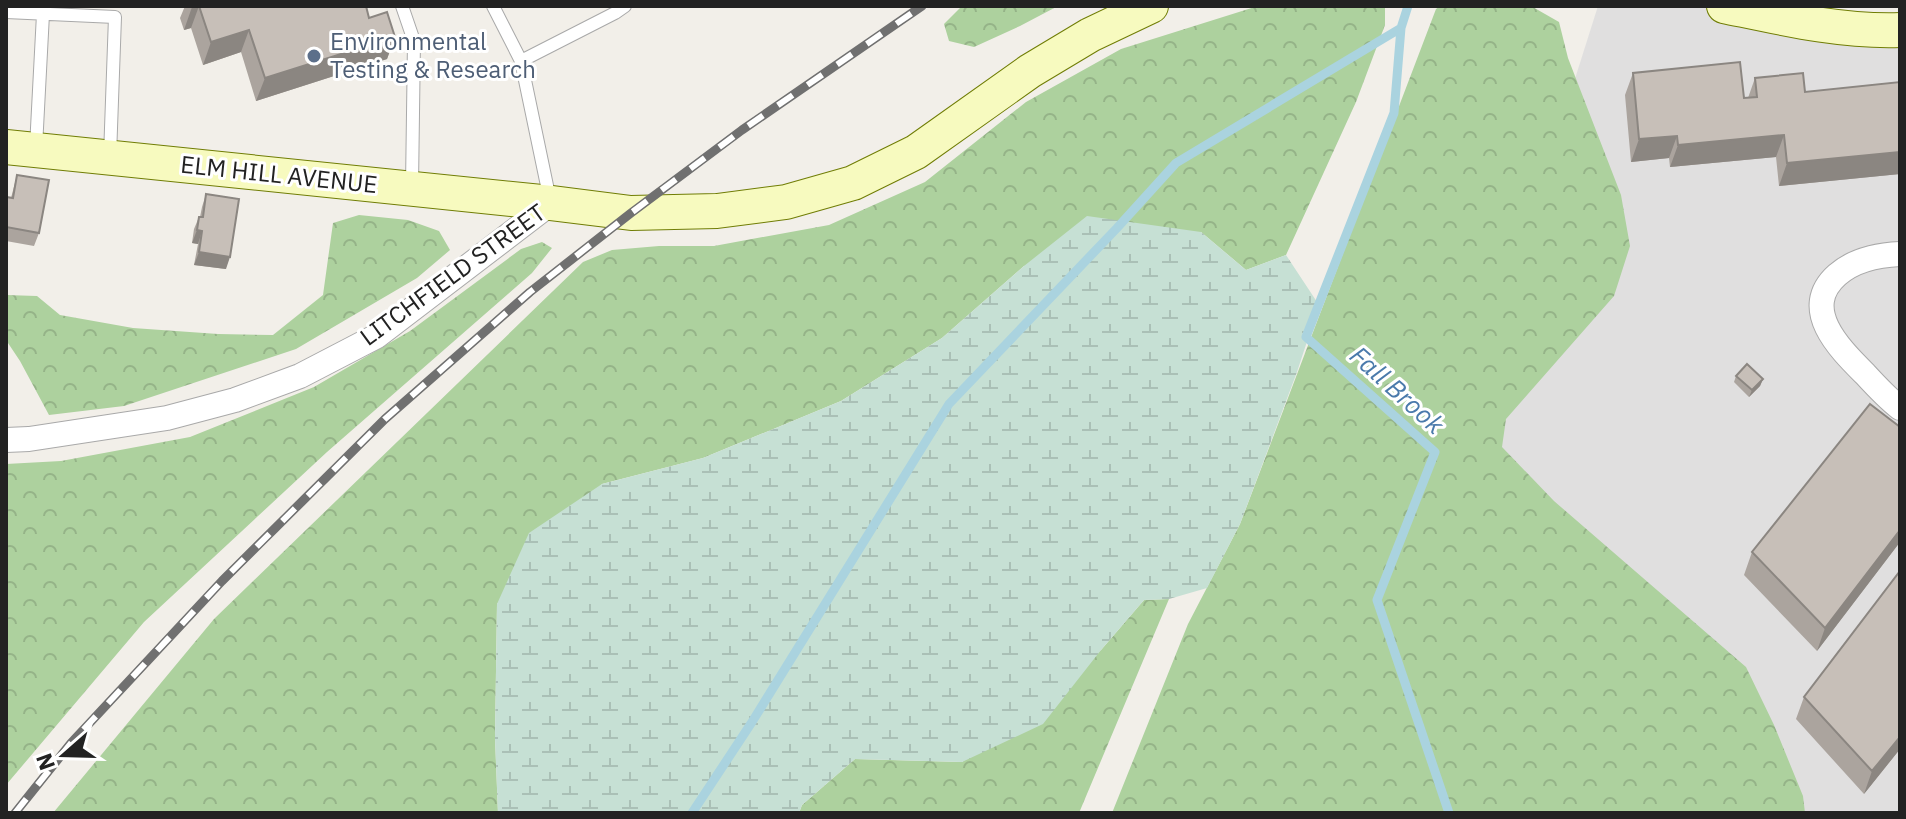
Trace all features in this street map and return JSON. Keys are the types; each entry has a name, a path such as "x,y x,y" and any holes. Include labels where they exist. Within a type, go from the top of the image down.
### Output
{"main road":[{"name":"LITCHFIELD STREET","path":"551,203 631,213 717,211 786,202 853,183 916,152 1030,71 1090,35 1151,6"},
{"path":"1724,6 1811,24 1900,30"},
{"name":"ELM HILL AVENUE","path":"21,148 551,203"}],"street":[{"name":"LITCHFIELD STREET","path":"6,440 167,418 235,400 300,376 377,336 551,203"},
{"path":"1900,254 1877,256 1848,267 1830,282 1822,304 1830,335 1900,408"}],"lane":[{"path":"402,6 414,41 412,188"},
{"path":"493,6 521,61 551,203"},
{"path":"521,61 625,6"},
{"path":"6,12 117,12 110,157"},
{"path":"21,148 43,14"}],"shaded area":[{"path":"1598,6 1724,6 1900,30 1900,813 1722,813 1463,433"}],"green space":[{"path":"962,6 1058,6 974,47 949,41 944,24"},
{"path":"1258,6 1385,6 1385,25 1356,102 1286,255 1246,270 1201,232 1024,266 942,338 841,401 703,458 602,484 497,604 495,738 498,813 53,813 214,619 583,262 612,250 714,246 829,225 925,182 1026,102 1121,49"},
{"path":"1440,6 1531,6 1559,22 1568,58 1621,195 1630,246 1614,296 1506,419 1502,447 1554,501 1746,667 1803,796 1805,813 1112,813 1188,624 1240,524 1436,9"},
{"path":"359,215 408,220 439,231 450,250 417,278 296,349 124,406 49,415 6,340 6,295 37,296 60,315 133,328 273,335 323,295 333,223"},
{"path":"1087,216 1201,232 1246,270 1286,255 1319,305 1240,524 1207,588 1169,599 1144,600 1043,724 962,762 855,759 802,805 799,813 498,813 495,738 497,604 529,533 602,484 703,458 841,401 942,338"},
{"path":"542,242 552,248 532,273 327,452 144,622 6,785 6,464 61,461 190,437 314,387 410,331 521,249"},
{"path":"1169,599 1079,813 799,813 802,805 855,759 962,762 1101,650 1144,600"}],"building":[{"name":"Environmental Testing & Research","path":"199,6 366,6 369,18 387,12 395,37 265,78 249,30 211,42"},
{"path":"1740,62 1744,98 1757,97 1755,78 1803,73 1805,92 1900,82 1900,152 1787,163 1784,135 1678,145 1677,136 1639,139 1633,73"},
{"path":"17,175 49,180 39,233 6,227 6,197 13,198"},
{"path":"206,194 239,199 230,257 199,252 202,231 197,230 199,217 203,217"},
{"path":"1747,364 1763,379 1752,390 1736,376"},
{"path":"1870,404 1900,427 1900,530 1825,628 1752,552"},
{"path":"1900,571 1900,737 1872,771 1804,697"}],"waterway":[{"name":"Fall Brook","path":"1408,6 1401,28 1394,113 1306,337 1435,452 1377,600 1449,813"},
{"path":"692,813 949,404 1176,163 1401,28"}],"railway":[{"path":"15,813 71,743 222,581 385,419 530,292 631,213 742,130 922,6"}],"place":[{"name":"Environmental Testing & Research","path":"314,56"}]}
